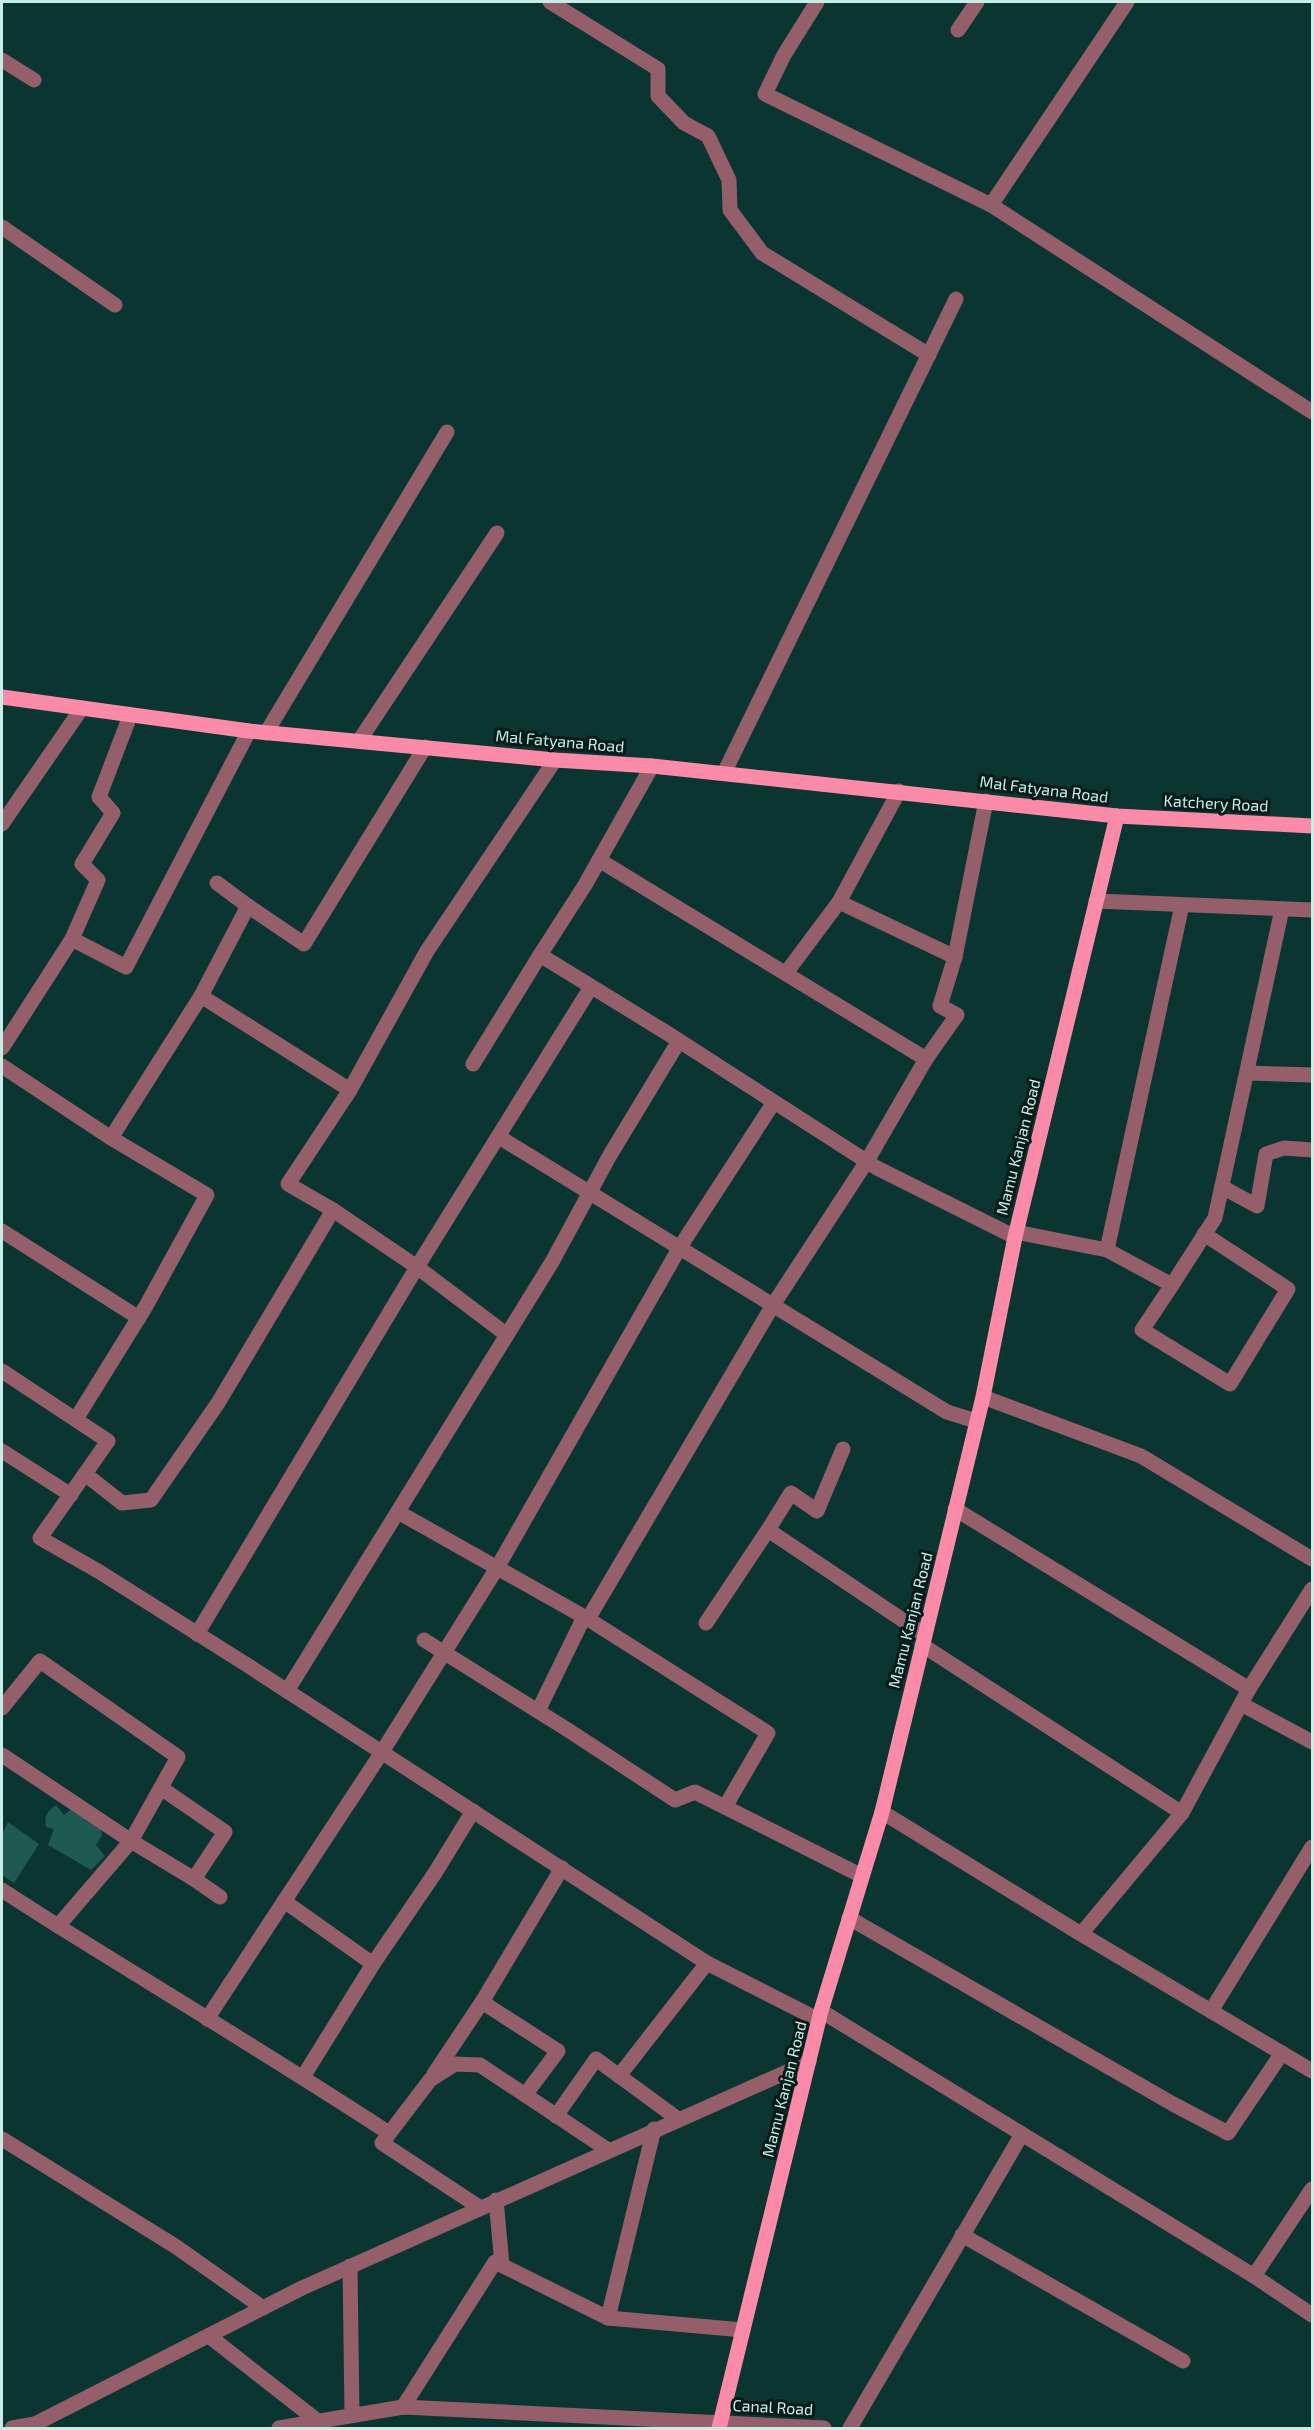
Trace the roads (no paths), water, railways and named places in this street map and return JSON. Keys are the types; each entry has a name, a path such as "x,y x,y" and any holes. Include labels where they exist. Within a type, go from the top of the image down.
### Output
{"main road":[{"name":"Mal Fatyana Road","path":"2,697 266,733 724,773 1117,816"},
{"name":"Katchery Road","path":"1117,816 1312,826"},
{"name":"Mamu Kanjan Road","path":"720,2426 820,2015 882,1812 976,1421 984,1397 1016,1234 1117,816"}],"street":[{"path":"550,2 658,69 658,96 684,123 708,136 729,180 730,210 762,253 929,355"},
{"path":"817,2 784,55 765,94 991,205 1312,412"},
{"path":"958,30 977,2"},
{"path":"991,205 1126,2"},
{"path":"2,60 34,80"},
{"path":"2,227 115,305"},
{"path":"724,773 956,299"},
{"path":"266,733 447,432"},
{"path":"359,741 496,533"},
{"path":"2,824 82,708"},
{"path":"2,1048 72,939 98,880 82,864 113,813 99,797 130,716"},
{"path":"72,939 126,968 249,731"},
{"path":"217,883 304,944 425,747"},
{"path":"507,1335 417,1267 333,1210 288,1184 350,1090 427,951 555,760"},
{"path":"473,1064 599,860 652,766"},
{"path":"786,974 839,902 899,792"},
{"path":"538,1711 586,1618 773,1305 867,1161 926,1059 957,1015 940,1006 955,957 986,801"},
{"path":"599,860 926,1059"},
{"path":"1096,901 1312,910"},
{"path":"839,902 955,957"},
{"path":"1107,1250 1145,1066 1182,905"},
{"path":"111,1138 201,996 248,906"},
{"path":"1204,1234 1288,1289 1230,1384 1142,1330 1172,1285 1204,1234 1215,1218 1282,909"},
{"path":"540,955 867,1161 1016,1234 1107,1250 1172,1285"},
{"path":"197,1634 417,1267 591,987"},
{"path":"201,996 350,1090"},
{"path":"287,1691 552,1262 678,1041"},
{"path":"2,1066 111,1138 207,1195 139,1318 76,1419"},
{"path":"1247,1073 1312,1074"},
{"path":"207,2019 382,1752 497,1568 680,1247 774,1102"},
{"path":"499,1137 947,1412 976,1421"},
{"path":"1222,1187 1257,1206 1266,1154 1284,1148 1312,1150"},
{"path":"85,1474 122,1503 151,1500 218,1403 333,1210"},
{"path":"2,1231 139,1318"},
{"path":"2,1371 108,1441 40,1538 98,1571 287,1691 707,1963 820,2015 1022,2134 1254,2276 1312,2315"},
{"path":"984,1397 1142,1456 1312,1559"},
{"path":"706,1623 791,1493 817,1511 843,1449"},
{"path":"2,1451 71,1495"},
{"path":"955,1509 1249,1689"},
{"path":"398,1512 586,1618 768,1733 725,1807"},
{"path":"768,1530 924,1640 1182,1813"},
{"path":"1081,1934 1182,1813 1249,1689 1312,1589"},
{"path":"424,1640 675,1800 695,1792 862,1876"},
{"path":"2,1708 40,1661 178,1757 131,1841 58,1926"},
{"path":"1241,1704 1312,1742"},
{"path":"2,1755 220,1897"},
{"path":"161,1788 225,1832 194,1879"},
{"path":"303,2077 473,1810"},
{"path":"882,1812 1081,1934 1312,2071"},
{"path":"1211,2011 1312,1847"},
{"path":"479,2207 382,2143 430,2080 482,2002 562,1868"},
{"path":"2,1890 390,2133"},
{"path":"284,1901 373,1964"},
{"path":"849,1918 1162,2098 1228,2133 1282,2053"},
{"path":"619,2076 707,1963"},
{"path":"482,2002 558,2051 525,2095"},
{"path":"556,2116 596,2059 678,2119"},
{"path":"12,2428 35,2426 263,2308 350,2266 809,2062"},
{"path":"430,2080 455,2064 480,2065 608,2150"},
{"path":"608,2318 654,2129"},
{"path":"850,2428 1022,2134"},
{"path":"2,2139 175,2246 263,2308"},
{"path":"1254,2276 1312,2190"},
{"path":"496,2200 502,2265"},
{"path":"962,2235 1183,2361"},
{"path":"403,2407 495,2262 608,2318 743,2330"},
{"path":"350,2266 352,2415"},
{"path":"208,2336 319,2422"},
{"name":"Canal Road","path":"279,2428 403,2407 720,2426 824,2428"}],"water":[{"path":"56,1805 64,1815 76,1805 82,1811 86,1821 100,1826 102,1835 96,1845 105,1856 91,1870 48,1845 54,1829 46,1827 45,1820 48,1812"},
{"path":"8,1822 39,1844 14,1883 2,1875 2,1834"}]}
